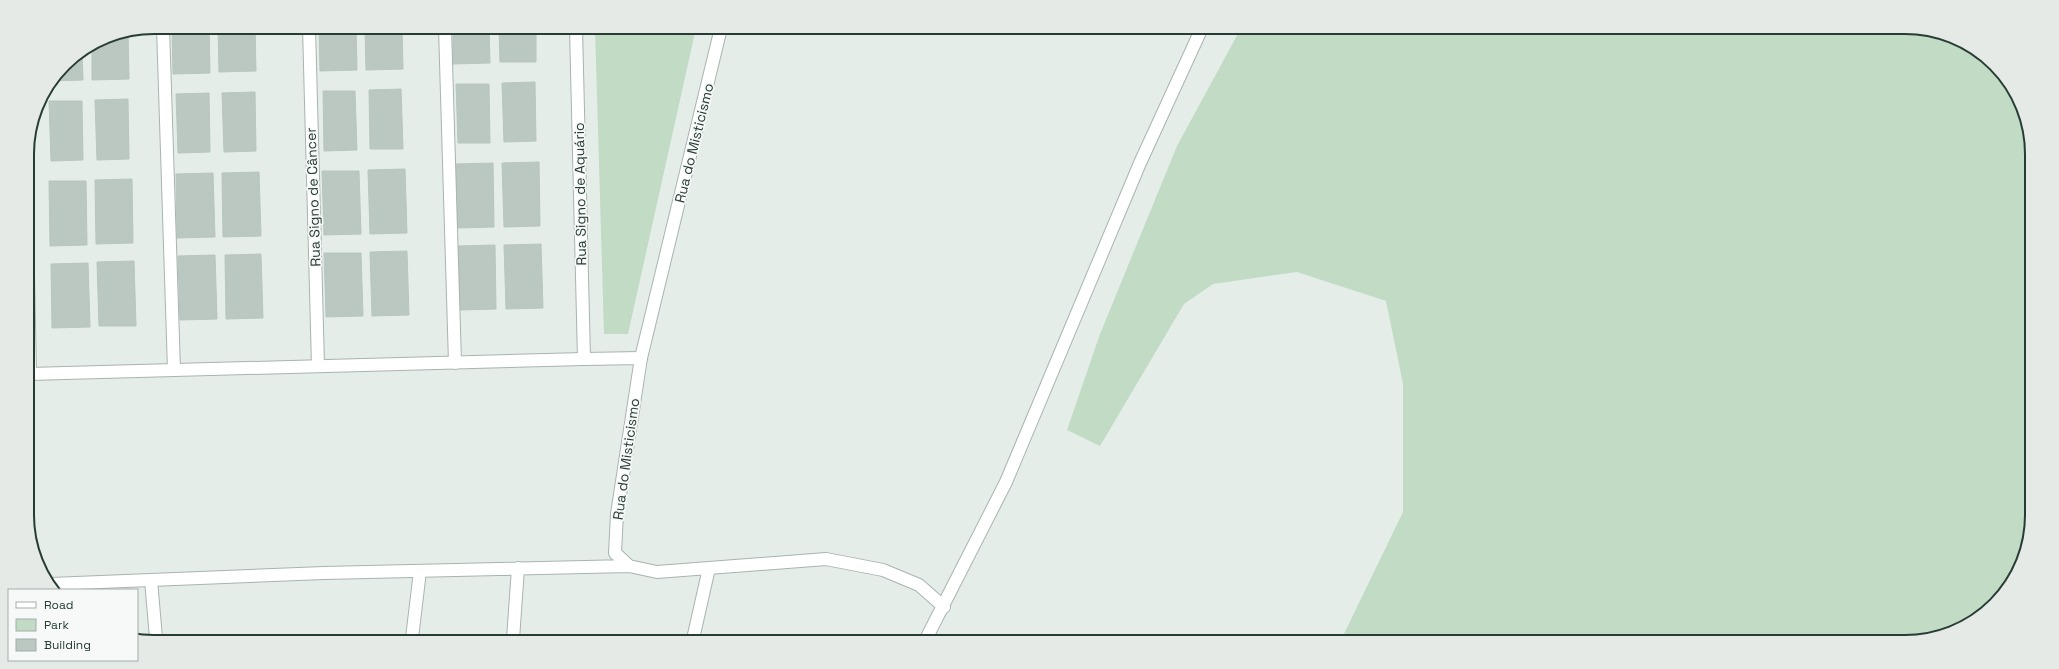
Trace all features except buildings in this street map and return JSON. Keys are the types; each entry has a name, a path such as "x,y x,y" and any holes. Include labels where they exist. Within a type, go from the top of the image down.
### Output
{"street":[{"path":"163,34 174,370"},
{"name":"Rua Signo de Câncer","path":"309,34 318,366"},
{"path":"445,34 456,363"},
{"name":"Rua Signo de Aquário","path":"576,34 584,359"},
{"name":"Rua do Misticismo","path":"629,566 615,553 615,534 641,358 720,34"},
{"path":"929,635 1006,482 1140,163 1199,34"},
{"path":"34,374 641,358"},
{"path":"56,584 518,568 629,566 657,572 826,559 883,570 919,585 944,607"},
{"path":"513,635 518,568"},
{"path":"694,635 710,568"},
{"path":"412,635 420,571"},
{"path":"151,580 156,635"}],"green space":[{"path":"595,34 695,34 628,334 604,334"},
{"path":"1238,34 1905,34 1936,38 1958,46 1972,54 1984,64 2005,87 2019,116 2024,139 2025,515 2021,546 2013,568 2005,582 1995,594 1972,615 1951,626 1936,631 1913,635 1343,635 1403,512 1403,384 1386,301 1297,272 1213,284 1184,304 1100,446 1067,430 1100,334 1177,146"}]}
